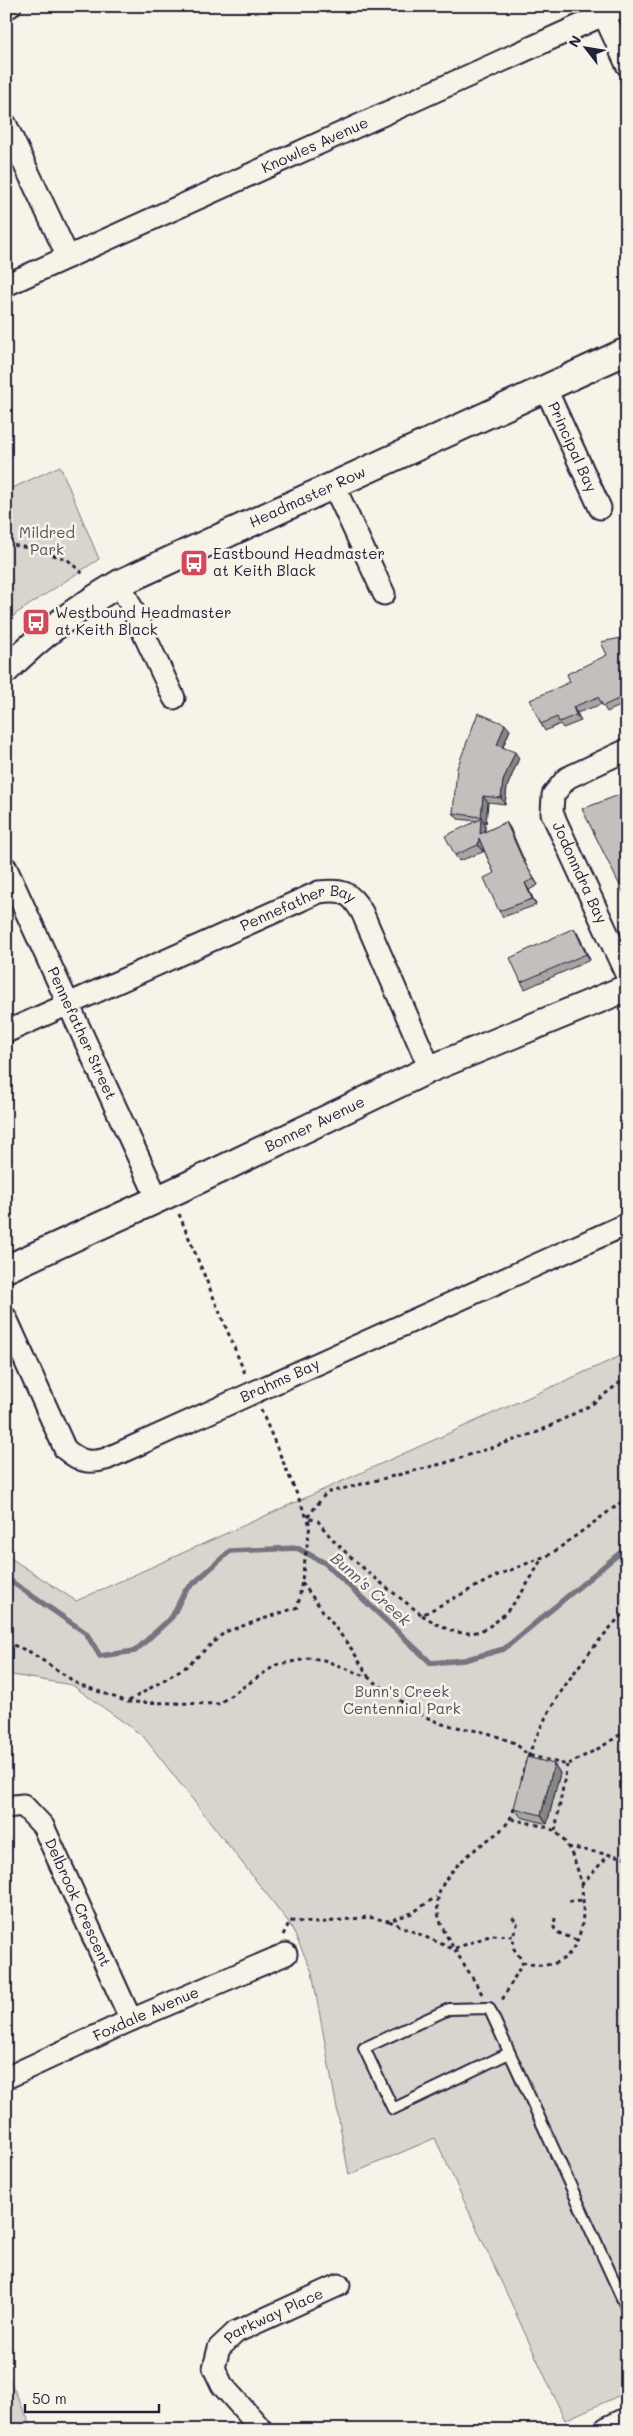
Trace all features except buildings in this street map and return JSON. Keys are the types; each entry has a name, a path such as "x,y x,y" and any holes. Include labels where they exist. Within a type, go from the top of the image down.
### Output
{"street":[{"path":"6,8 10,6"},
{"name":"Knowles Avenue","path":"6,284 624,6"},
{"path":"604,15 627,66"},
{"path":"6,125 68,257"},
{"name":"Headmaster Row","path":"6,670 36,640 75,610 120,583 627,351"},
{"name":"Principal Bay","path":"545,387 600,508"},
{"path":"334,486 384,594"},
{"path":"120,583 174,698"},
{"name":"Jodonndra Bay","path":"627,750 567,778 553,795 552,813 627,976"},
{"name":"Pennefather Street","path":"6,868 69,1003 164,1197"},
{"name":"Pennefather Bay","path":"6,1032 319,892 336,890 352,896 362,912 430,1069"},
{"name":"Bonner Avenue","path":"6,1269 164,1197 430,1069 627,988"},
{"name":"Brahms Bay","path":"6,1318 65,1449 78,1460 91,1463 106,1459 627,1224"},
{"name":"Delbrook Crescent","path":"6,1807 23,1805 43,1826 131,2020"},
{"name":"Foxdale Avenue","path":"6,2078 131,2020 277,1958"},
{"name":"Parkway Place","path":"262,2430 222,2385 214,2368 219,2348 236,2332 340,2285"},
{"path":"608,2430 627,2421"}],"lane":[{"path":"509,2053 393,2109 364,2048 449,2009 489,2008 627,2310"}],"path":[{"path":"6,544 29,548 67,559 84,575"},
{"path":"128,1702 187,1666 225,1632 298,1606 310,1525 253,1393 164,1197"},
{"path":"307,1518 326,1493 445,1464 538,1432 592,1405 627,1377"},
{"path":"422,1615 498,1575 551,1554 627,1498"},
{"path":"307,1518 318,1521 333,1538 386,1587 422,1615 447,1629 466,1634 497,1621 513,1607 542,1558"},
{"path":"302,1583 353,1651 368,1677"},
{"path":"521,1783 528,1755 542,1721 580,1664 627,1609"},
{"path":"6,1642 30,1652 78,1684 128,1702 218,1704 276,1665 311,1658 347,1667 368,1677 417,1713 442,1724 488,1733 515,1743 528,1755 567,1764 603,1746 627,1730"},
{"path":"555,1830 567,1764"},
{"path":"388,1921 412,1914 437,1897 453,1868 512,1819 516,1801"},
{"path":"512,1819 555,1830 568,1847 581,1885 584,1918 570,1952 556,1964 544,1966 523,1962 514,1949 513,1936 518,1922 512,1918"},
{"path":"568,1847 627,1858"},
{"path":"581,1885 610,1854"},
{"path":"437,1897 437,1912 441,1928 469,1971 489,2008 502,2001 523,1962"},
{"path":"569,1900 583,1900"},
{"path":"277,1958 290,1921 317,1923 368,1917 388,1921 453,1948 492,1935 513,1936"},
{"path":"555,1918 554,1928 559,1933 576,1940"}],"green space":[{"name":"Mildred Park","path":"60,466 99,559 17,613 6,624 6,491"},
{"name":"Bunn's Creek Centennial Park","path":"627,1353 627,2392 565,2420 435,2138 349,2175 312,1972 290,1924 143,1736 72,1685 6,1674 6,1555 76,1601"},
{"path":"6,2372 33,2430 6,2430"}],"waterway":[{"name":"Bunn's Creek","path":"6,1578 86,1633 100,1656 135,1651 172,1617 185,1591 230,1551 297,1548 325,1563 431,1663 464,1660 504,1649 627,1547"}],"place":[{"name":"Eastbound Headmaster at Keith Black","path":"194,563"},
{"name":"Westbound Headmaster at Keith Black","path":"36,622"}]}
